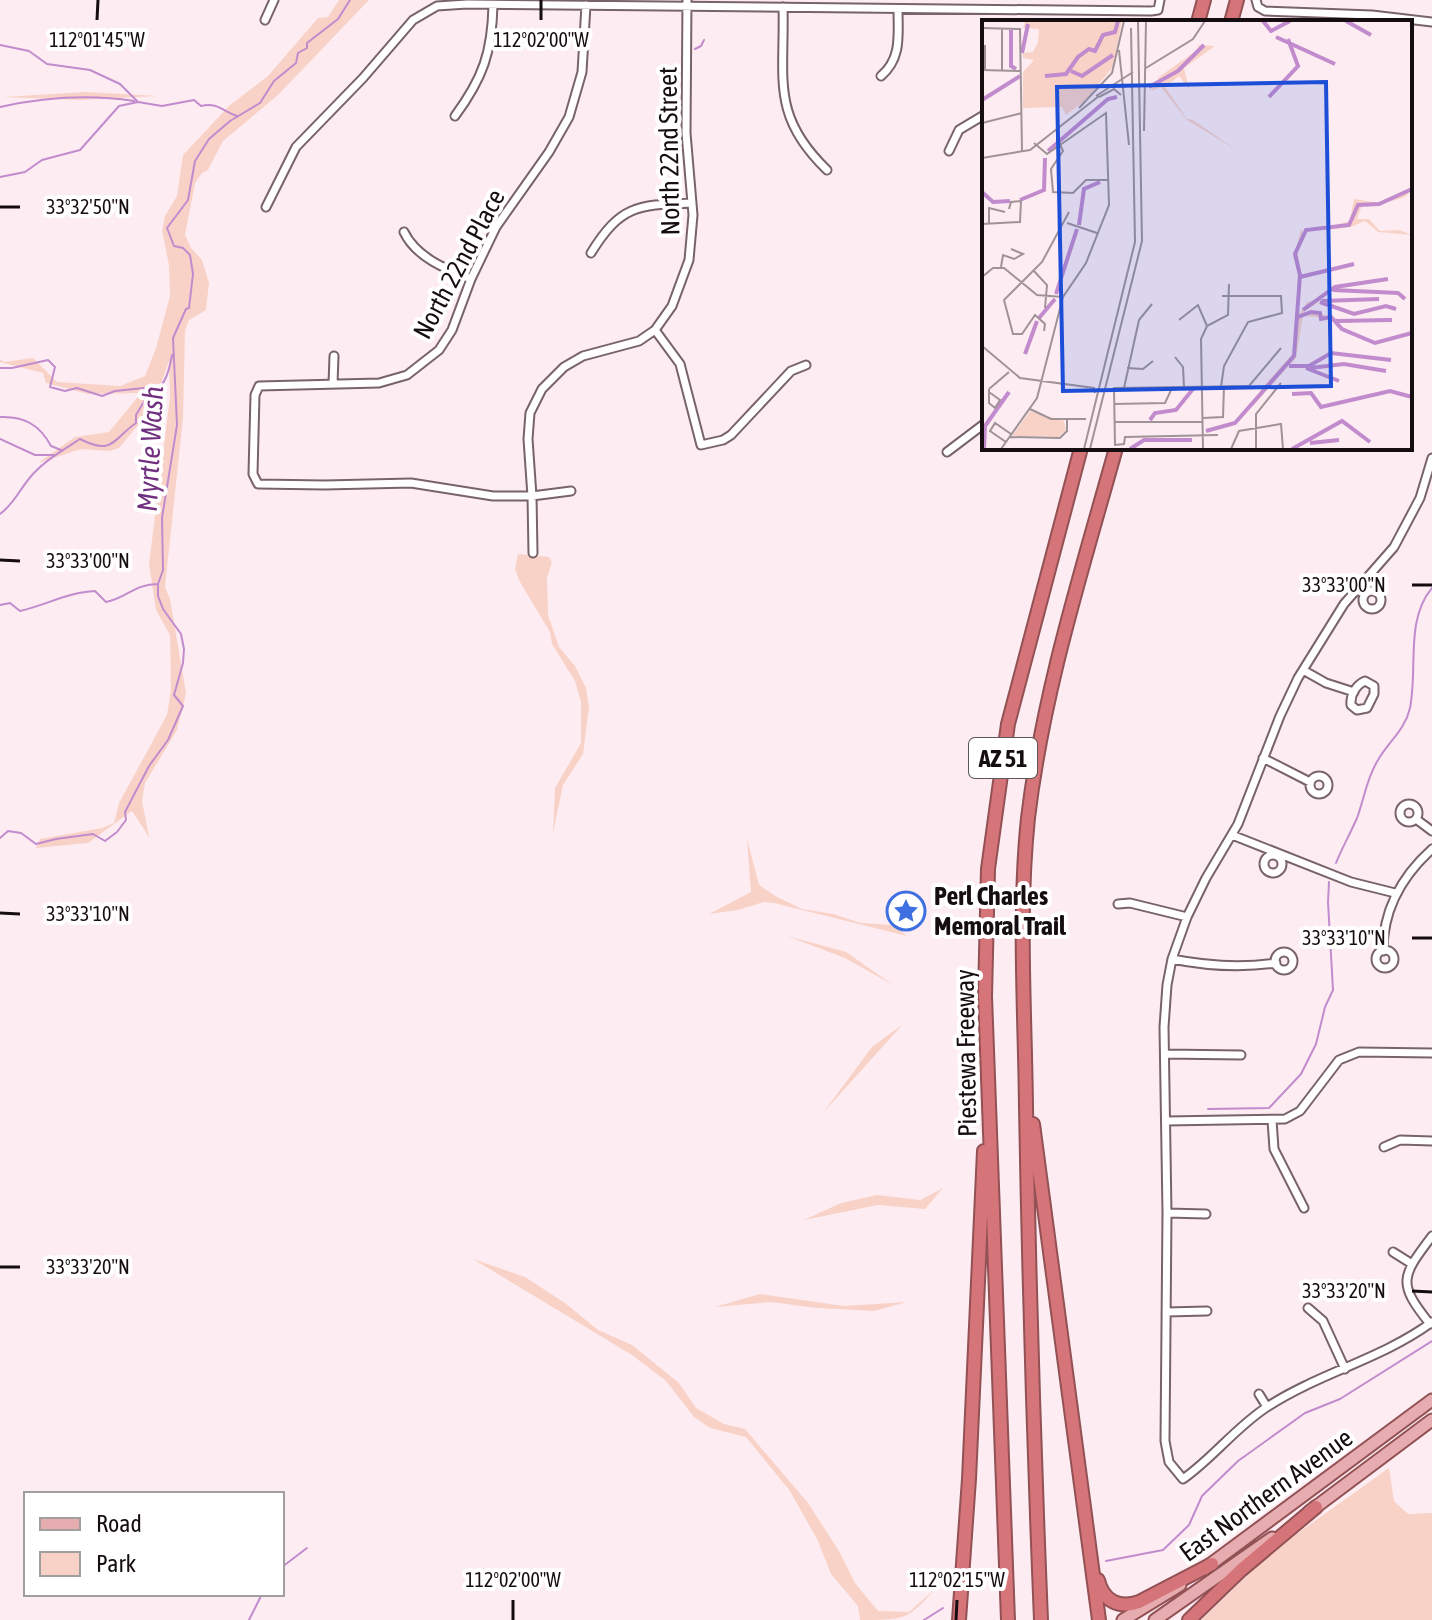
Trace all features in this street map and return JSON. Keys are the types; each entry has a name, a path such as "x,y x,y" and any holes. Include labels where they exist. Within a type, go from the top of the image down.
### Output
{"highway":[{"path":"1199,20 1204,0"},
{"path":"1232,20 1237,0"},
{"name":"Piestewa Freeway","path":"1008,1620 985,996 988,869 1008,724 1080,450"},
{"name":"AZ 51","path":"1041,1620 1023,909 1033,784 1063,640 1115,450"},
{"path":"1026,1069 1099,1620"},
{"path":"959,1620 969,1479 988,1076"},
{"path":"1189,1620 1241,1570 1316,1507"},
{"path":"1091,1556 1103,1593 1111,1601 1124,1605 1139,1602 1212,1564"}],"main road":[{"name":"East Northern Avenue","path":"1123,1620 1212,1564 1432,1400"},
{"name":"East Northern Avenue","path":"1155,1620 1316,1507 1432,1420"}],"street":[{"path":"265,20 274,0"},
{"path":"266,207 296,147 363,78 413,20 437,6 571,2 586,5 687,3 783,7 850,4 898,9 1158,10 1160,0"},
{"name":"North 22nd Street","path":"655,330 672,306 689,260 692,203 686,133 687,3"},
{"path":"1257,3 1265,11 1372,15 1432,22"},
{"path":"455,116 474,91 486,63 491,43 493,5"},
{"name":"North 22nd Place","path":"532,496 493,496 411,483 258,484 253,474 255,395 259,386 371,384 392,380 407,375 427,362 448,339 471,279 496,227 549,152 569,117 584,57 586,5"},
{"path":"783,7 784,101 798,137 827,170"},
{"path":"881,76 892,67 897,55 898,9"},
{"path":"1106,10 1106,20"},
{"path":"949,151 959,130 982,116"},
{"path":"591,253 613,221 624,213 638,207 692,203"},
{"path":"404,232 411,246 422,255 471,279"},
{"path":"533,553 528,439 530,413 542,389 564,367 583,356 639,341 655,330 680,364 701,445 731,435 791,371 806,365"},
{"path":"333,384 334,356"},
{"path":"947,452 982,426"},
{"path":"1432,458 1420,498 1394,547 1362,591 1344,604 1303,670 1280,716 1232,835 1187,917 1172,959 1166,998 1165,1054 1166,1448 1169,1462 1183,1479 1267,1407 1407,1339 1431,1323 1409,1296 1407,1276 1432,1236"},
{"path":"532,496 571,491"},
{"path":"1420,498 1430,501"},
{"path":"1303,670 1326,683 1354,692"},
{"path":"1263,758 1310,782"},
{"path":"1416,819 1432,831"},
{"path":"1232,835 1339,877 1395,893"},
{"path":"1383,951 1386,923 1395,893 1432,849"},
{"path":"1118,904 1130,903 1187,917"},
{"path":"1172,959 1201,965 1249,967 1276,963"},
{"path":"1166,1121 1285,1119 1300,1111 1339,1060 1359,1052 1432,1053"},
{"path":"1165,1054 1241,1055"},
{"path":"1272,1120 1274,1149 1304,1208"},
{"path":"1384,1147 1400,1140 1432,1141"},
{"path":"1167,1213 1206,1214"},
{"path":"1393,1252 1412,1264"},
{"path":"1308,1308 1323,1321 1345,1369"},
{"path":"1166,1312 1207,1311"},
{"path":"1259,1394 1267,1407"}],"green space":[{"path":"339,0 369,0 278,95 223,141 208,170 195,183 185,235 202,260 209,283 206,310 189,320 185,331 183,418 165,587 170,599 186,693 177,730 145,783 142,801 149,837 132,811 88,843 36,848 40,839 114,823 119,803 167,715 171,689 170,635 156,610 149,564 170,397 169,361 153,407 119,448 110,451 81,449 38,463 75,437 109,432 141,393 88,394 46,383 43,373 0,362 0,359 4,362 33,358 57,382 120,386 145,376 170,296 169,265 162,231 165,216 177,196 183,155 229,106 268,76 318,18 328,17"},
{"path":"86,92 158,96 79,100 3,97"},
{"path":"518,554 549,557 552,562 547,578 548,615 559,647 575,666 586,688 589,707 583,754 563,785 553,833 555,788 581,743 581,702 575,681 520,582 515,569"},
{"path":"747,839 759,885 777,897 802,909 861,923 893,925 907,936 774,903 764,902 709,914 751,892"},
{"path":"787,936 846,952 893,985 845,958"},
{"path":"903,1024 823,1113 872,1047"},
{"path":"943,1188 925,1209 878,1205 804,1220 841,1203 877,1195 920,1200"},
{"path":"473,1259 525,1277 565,1303 598,1330 632,1345 679,1383 696,1408 724,1424 745,1429 808,1503 839,1551 855,1583 878,1611 909,1612 934,1590 918,1607 904,1616 860,1620 858,1606 831,1574 818,1541 790,1491 746,1437 710,1428 694,1417 666,1381 632,1355"},
{"path":"760,1294 844,1306 907,1302 874,1311 771,1302 715,1307"},
{"path":"1389,1468 1394,1501 1408,1514 1432,1513 1432,1620 1201,1620 1274,1550"}],"waterway":[{"name":"Myrtle Wash","path":"0,838 8,831 21,833 36,844 93,834 105,841 126,820 125,812 149,766 168,740 183,706 174,695 183,663 181,634 163,609 158,584 163,570 162,518 177,425 173,338 189,308 193,274 190,255 183,248 174,246 167,228 188,200 195,161 209,139 230,121 260,103 274,81 296,63 298,53 338,19 350,0"},
{"path":"695,49 704,40"},
{"path":"0,45 29,51 47,64 90,70 120,84 137,101"},
{"path":"0,107 67,98 134,101"},
{"path":"0,177 25,172 42,160 80,150 119,106 138,102 162,106 194,100 201,106 216,106 237,116"},
{"path":"0,368 48,360 55,367 50,387 65,391 77,388 102,396 115,391 144,388 148,394 155,394 166,376 172,355"},
{"path":"0,514 38,469 80,439 99,446 117,440 136,423 136,415 148,395"},
{"path":"0,417 30,423 42,432 51,446 61,450"},
{"path":"0,439 35,455 55,455"},
{"path":"0,605 10,603 20,611 95,591 106,602 143,586 158,584"},
{"path":"1336,863 1357,818 1374,767 1408,716 1415,629 1418,615 1432,588"},
{"path":"1208,1109 1269,1108 1301,1074 1316,1044 1325,1007 1333,990 1329,882"},
{"path":"1106,1561 1163,1550 1189,1525 1202,1496 1238,1461 1305,1413 1340,1399 1432,1341"},
{"path":"284,1565 307,1548"},
{"path":"249,1620 261,1596"},
{"path":"924,1620 943,1608"}],"place":[{"name":"Perl Charles Memoral Trail","path":"906,911"}]}
